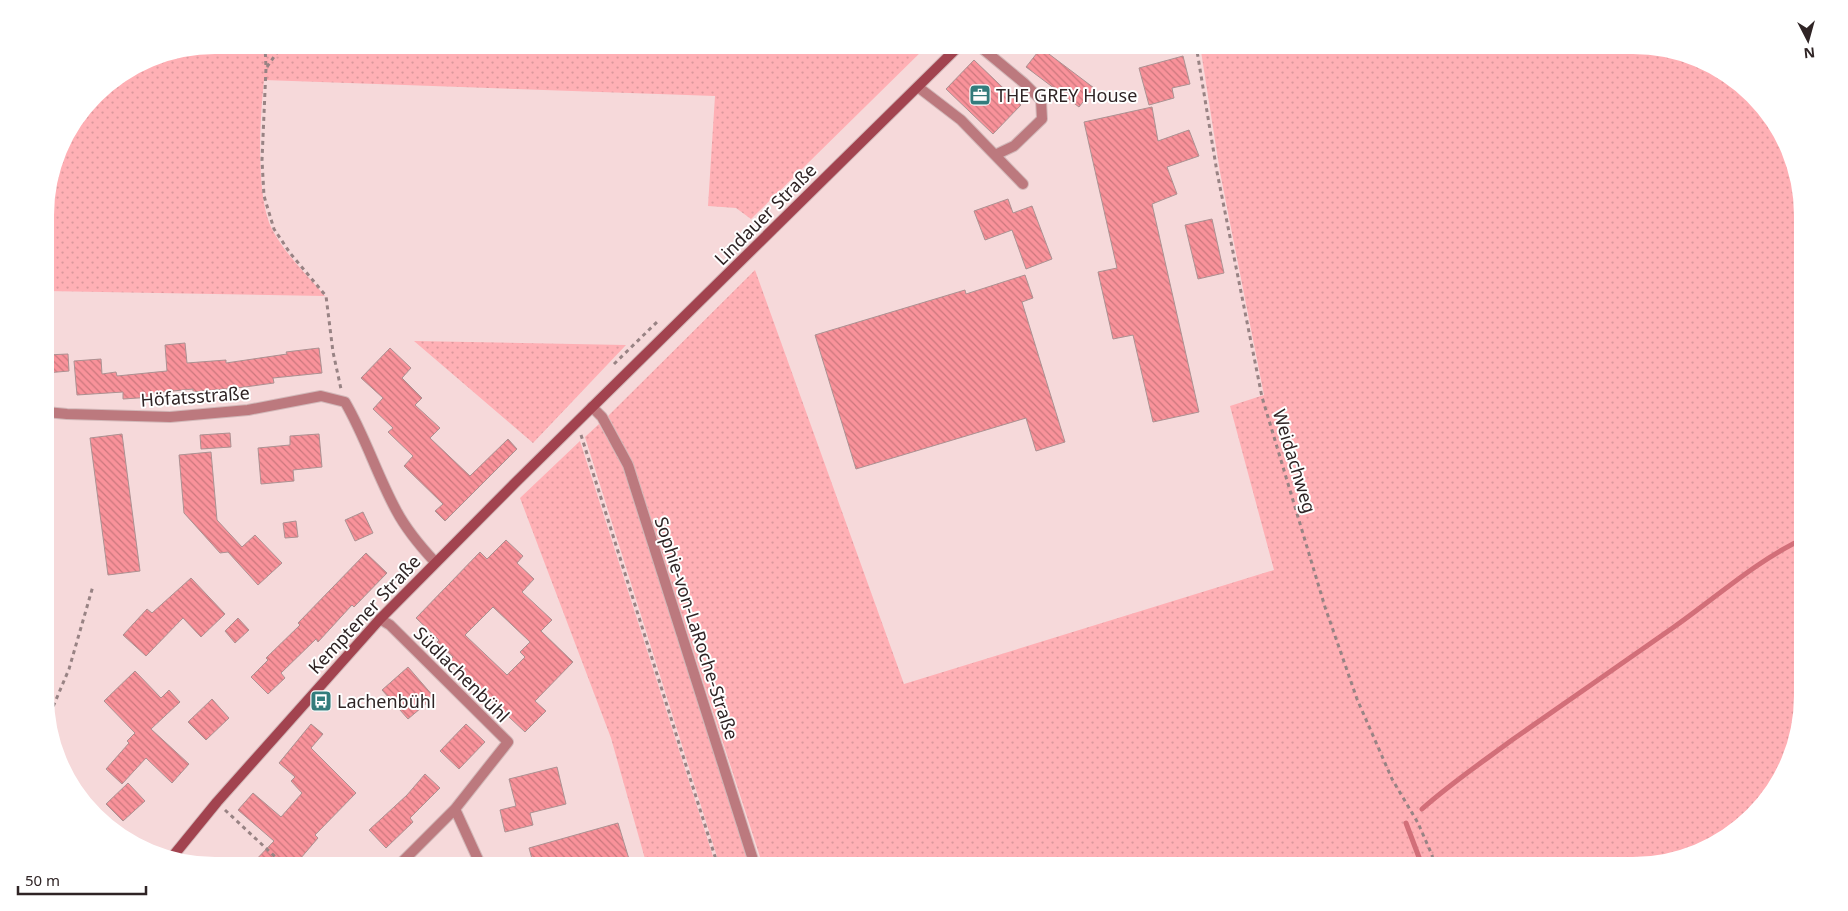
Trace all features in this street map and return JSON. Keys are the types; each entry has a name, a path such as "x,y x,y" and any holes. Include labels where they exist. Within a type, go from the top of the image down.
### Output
{"main road":[{"name":"Lindauer Straße","path":"592,407 951,54"},
{"name":"Kemptener Straße","path":"176,852 217,802 380,619 592,407"}],"street":[{"path":"989,54 1042,100 1042,119 1014,146 995,155"},
{"path":"918,86 961,120 1024,184"},
{"name":"Höfatsstraße","path":"54,412 170,417 248,410 321,396 345,402"},
{"path":"345,402 359,425 396,510 422,548 435,562"},
{"name":"Sophie-von-LaRoche-Straße","path":"592,407 602,416 628,465 752,857"},
{"name":"Südlachenbühl","path":"380,619 390,625 508,742 455,809 407,857"},
{"path":"455,809 477,857"}],"path":[{"path":"265,54 262,160 264,196 274,229 290,253 326,296 333,352 345,402"},
{"path":"266,68 276,54"},
{"name":"Weidachweg","path":"1197,54 1217,172 1262,397 1325,607 1357,699 1392,779 1418,824 1432,857"},
{"path":"581,435 715,857"},
{"path":"54,704 69,669 93,586"},
{"path":"217,802 275,857"}],"shaded area":[{"path":"204,54 919,54 751,219 736,208 708,206 715,96 264,80 260,157 263,199 267,217 284,248 325,296 54,291 54,204 62,163 75,134 94,108 108,94 134,75 163,62"},
{"path":"1201,54 1644,54 1685,62 1714,75 1747,101 1761,117 1773,134 1782,153 1793,193 1794,707 1789,738 1773,777 1747,810 1731,824 1705,841 1685,849 1644,857 760,857 632,462 608,416 755,270 904,684 1274,570 1230,406 1264,395 1220,172"},
{"path":"414,341 626,345 533,443"},
{"path":"599,424 623,466 747,857 717,857 585,437"},
{"path":"580,441 713,857 644,857 611,738 520,498"}],"building":[{"path":"1036,54 1049,54 1094,88 1079,107 1026,67"},
{"path":"1183,56 1190,84 1172,88 1174,98 1149,105 1139,68"},
{"path":"974,60 1021,105 993,134 946,89"},
{"path":"1152,107 1158,141 1189,130 1199,156 1167,167 1177,194 1152,204 1199,412 1153,422 1133,335 1113,339 1098,272 1117,268 1084,122"},
{"path":"1008,199 1013,213 1032,206 1052,259 1026,269 1012,230 985,240 974,211"},
{"path":"1212,219 1224,273 1198,279 1185,225"},
{"path":"1025,275 1033,298 1022,302 1065,442 1036,451 1026,418 856,469 815,335 965,290 966,294"},
{"path":"185,343 187,363 226,360 226,363 319,348 322,373 273,378 274,383 245,387 193,392 193,389 153,393 153,397 123,399 123,392 77,395 74,361 101,359 102,374 116,372 117,376 167,371 165,345"},
{"path":"390,348 411,368 402,378 422,398 415,405 440,428 430,438 470,476 508,439 517,449 445,521 435,511 443,504 404,466 413,456 388,432 393,428 373,409 383,398 361,378"},
{"path":"68,354 69,371 54,372 54,355"},
{"path":"230,433 231,447 201,449 200,435"},
{"path":"122,434 140,571 108,575 90,438"},
{"path":"319,434 322,467 293,470 294,481 261,484 258,448 290,445 290,436"},
{"path":"211,452 217,520 242,547 255,535 282,563 258,585 228,552 220,553 184,513 179,455"},
{"path":"363,512 373,533 355,541 345,520"},
{"path":"296,521 298,537 285,538 283,523"},
{"path":"506,540 523,556 517,563 534,579 522,592 552,620 541,631 573,662 535,701 546,711 525,732 449,661 453,657 437,642 439,640 416,618 480,552 487,559","holes":["493,607 530,642 520,652 525,657 507,675 465,635"]},
{"path":"366,553 387,573 354,607 352,605 318,642 316,639 281,673 285,678 268,694 251,677 268,660 266,658 300,625 298,623"},
{"path":"191,578 225,614 201,637 183,618 146,656 123,635 147,609 152,613"},
{"path":"238,618 249,630 235,643 225,631"},
{"path":"408,667 434,697 408,719 382,690"},
{"path":"135,671 161,698 169,690 180,702 151,729 189,764 172,783 146,758 122,784 106,769 129,743 127,741 135,733 104,701"},
{"path":"212,699 229,718 206,740 188,722"},
{"path":"311,724 323,734 311,748 356,793 315,835 318,838 302,857 259,857 274,841 238,810 253,793 281,817 302,793 291,781 295,777 279,763"},
{"path":"466,724 485,742 459,769 440,751"},
{"path":"557,767 566,804 530,813 533,825 505,832 500,810 516,806 509,779"},
{"path":"425,774 440,788 410,818 413,822 386,848 369,830 407,795"},
{"path":"128,783 145,801 123,821 106,804"},
{"path":"618,823 628,857 532,857 529,848"}],"waterway":[{"path":"1422,809 1512,740 1674,627 1753,568 1794,543"},
{"path":"1406,823 1419,857"}],"place":[{"name":"THE GREY House","path":"980,95"},
{"name":"Lachenbühl","path":"321,701"}]}
